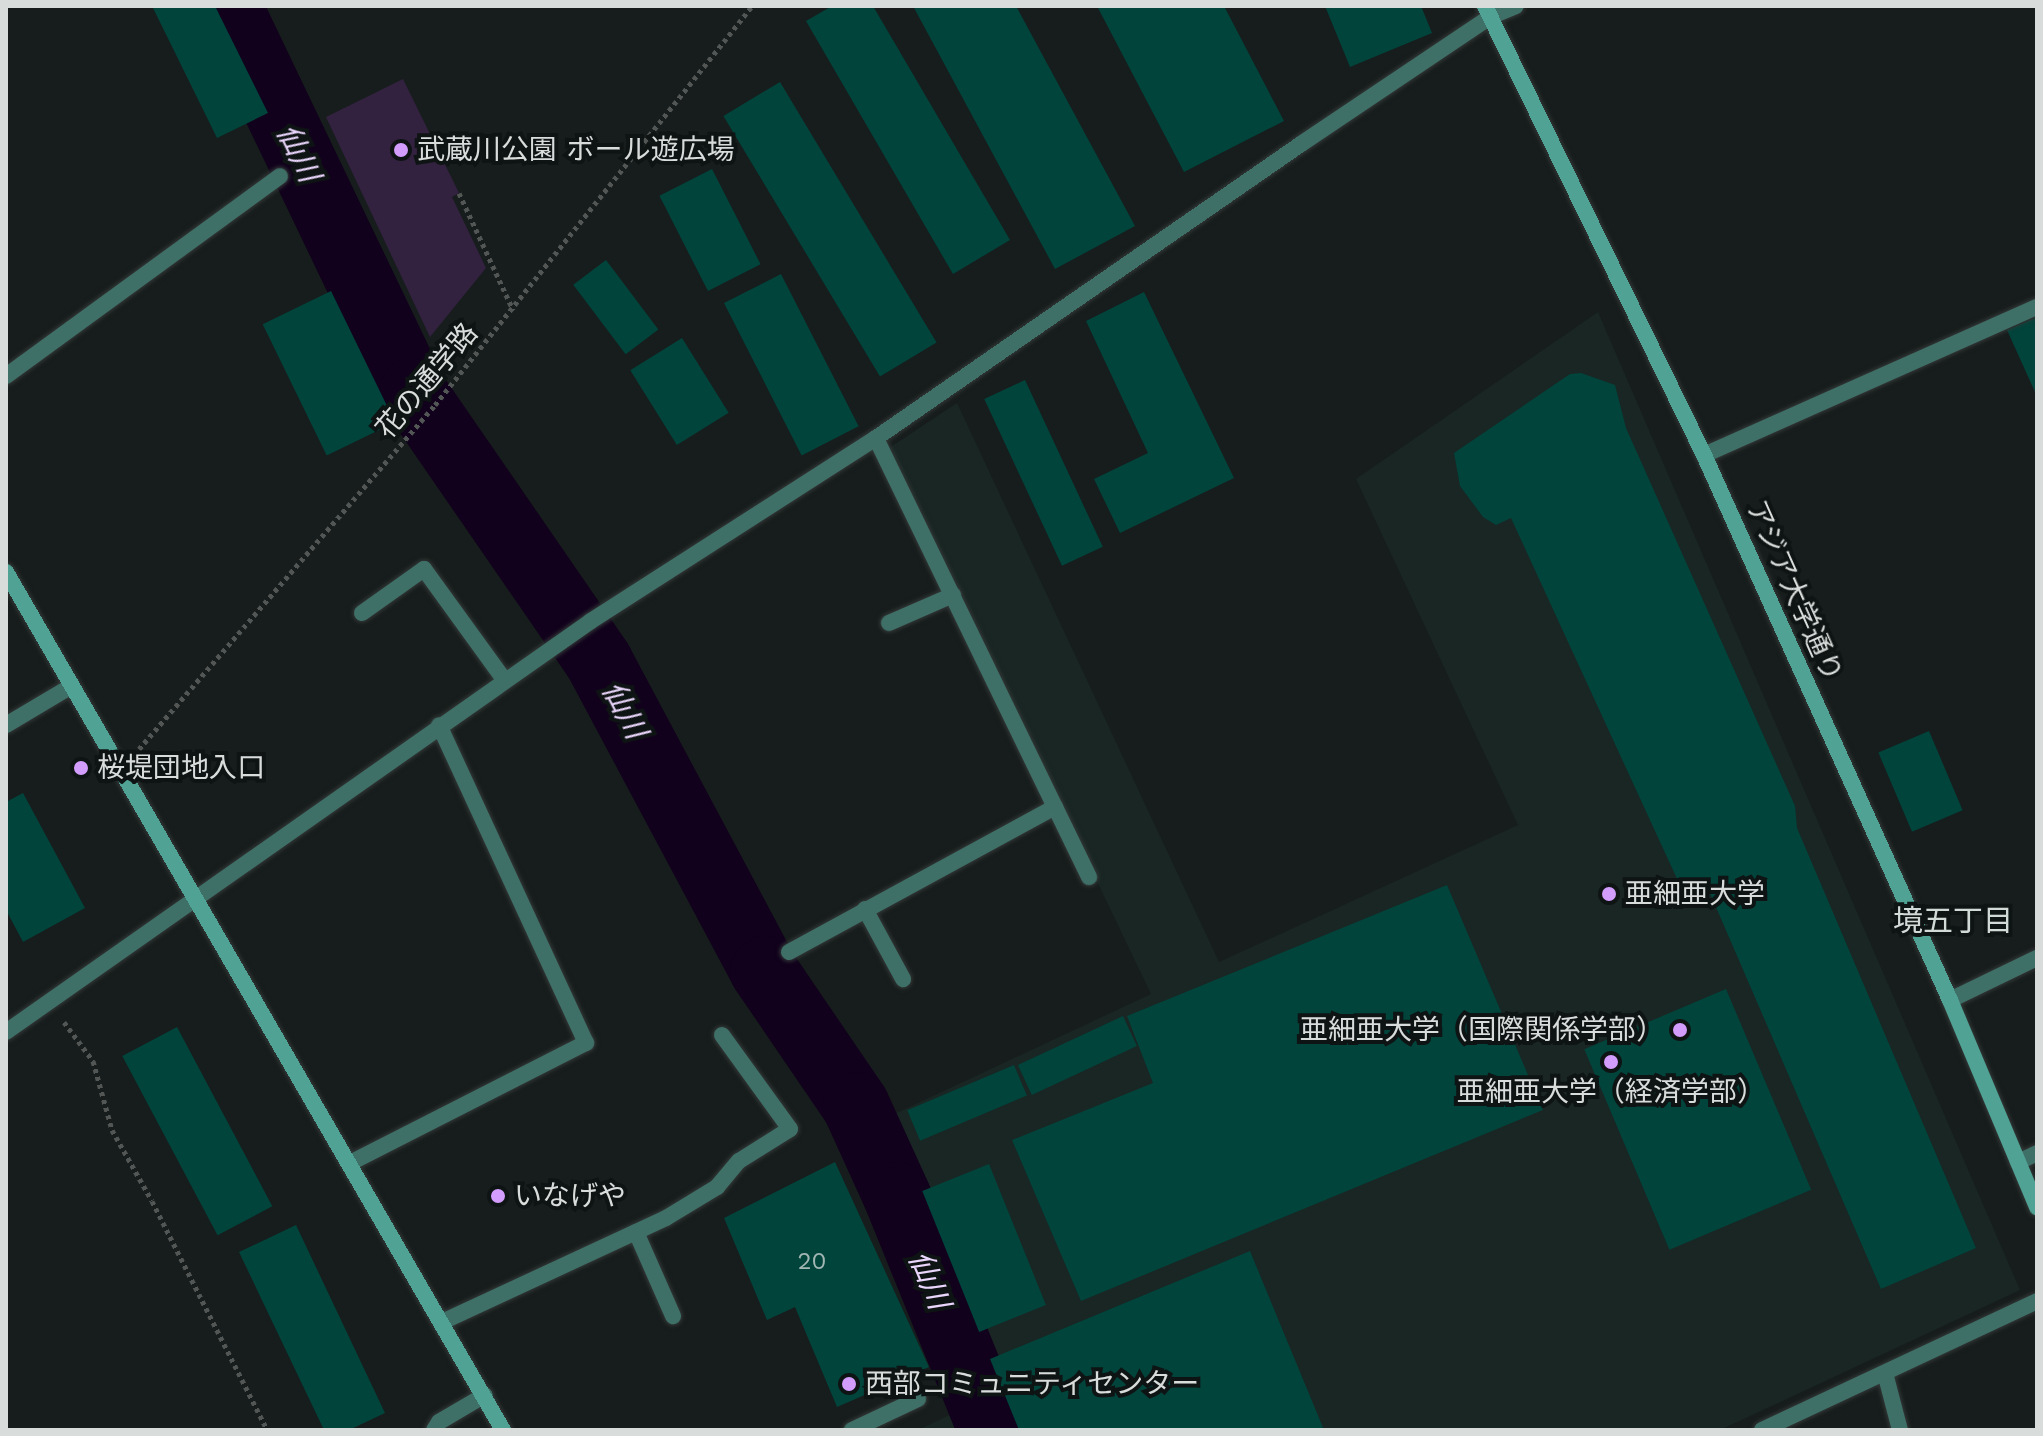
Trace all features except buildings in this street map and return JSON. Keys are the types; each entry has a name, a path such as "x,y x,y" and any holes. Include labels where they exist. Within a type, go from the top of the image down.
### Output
{"street":[{"path":"6,1032 591,621 876,438 1488,12 1516,6"},
{"name":"アジア大学通り","path":"1488,12 1704,455 1950,1000 2037,1207"},
{"path":"6,376 280,176"},
{"path":"1704,455 2037,307"},
{"path":"876,438 1089,877"},
{"path":"362,613 424,569 505,681"},
{"path":"6,572 115,765 350,1163 503,1430"},
{"path":"889,623 953,595"},
{"path":"6,725 70,687"},
{"path":"350,1163 586,1043 439,725"},
{"path":"789,952 1055,807"},
{"path":"865,909 903,979"},
{"path":"1950,1000 2037,958"},
{"path":"442,1322 636,1232 717,1187 739,1161 790,1129 722,1035"},
{"path":"2018,1162 2037,1153"},
{"path":"636,1232 673,1316"},
{"path":"1762,1430 2037,1301"},
{"path":"1885,1373 1900,1430"},
{"path":"434,1430 439,1422 485,1395"},
{"path":"852,1430 918,1399"}],"path":[{"name":"花の通学路","path":"115,765 141,748 435,405 752,6"},
{"path":"459,193 513,310"},
{"path":"50,1002 93,1061 112,1130 152,1201 267,1430"}],"shaded area":[{"path":"403,79 459,193 452,197 486,268 430,337 326,117"},
{"name":"亜細亜大学","path":"1598,312 2020,1290 1720,1430 918,1430 993,1394 886,1118 1151,994 889,448 957,403 1219,962 1518,825 1356,479"}],"waterway":[{"name":"仙川","path":"228,6 413,392 599,662 764,971 856,1106 897,1196 992,1430"}],"place":[{"name":"武蔵川公園 ボール遊広場","path":"401,150"},
{"name":"桜堤団地入口","path":"81,768"},
{"name":"亜細亜大学","path":"1609,894"},
{"name":"亜細亜大学（国際関係学部）","path":"1680,1030"},
{"name":"亜細亜大学（経済学部）","path":"1611,1062"},
{"name":"いなげや","path":"498,1196"},
{"name":"西部コミュニティセンター","path":"849,1384"}],"district":[{"name":"境五丁目","path":"1953,921"}]}
